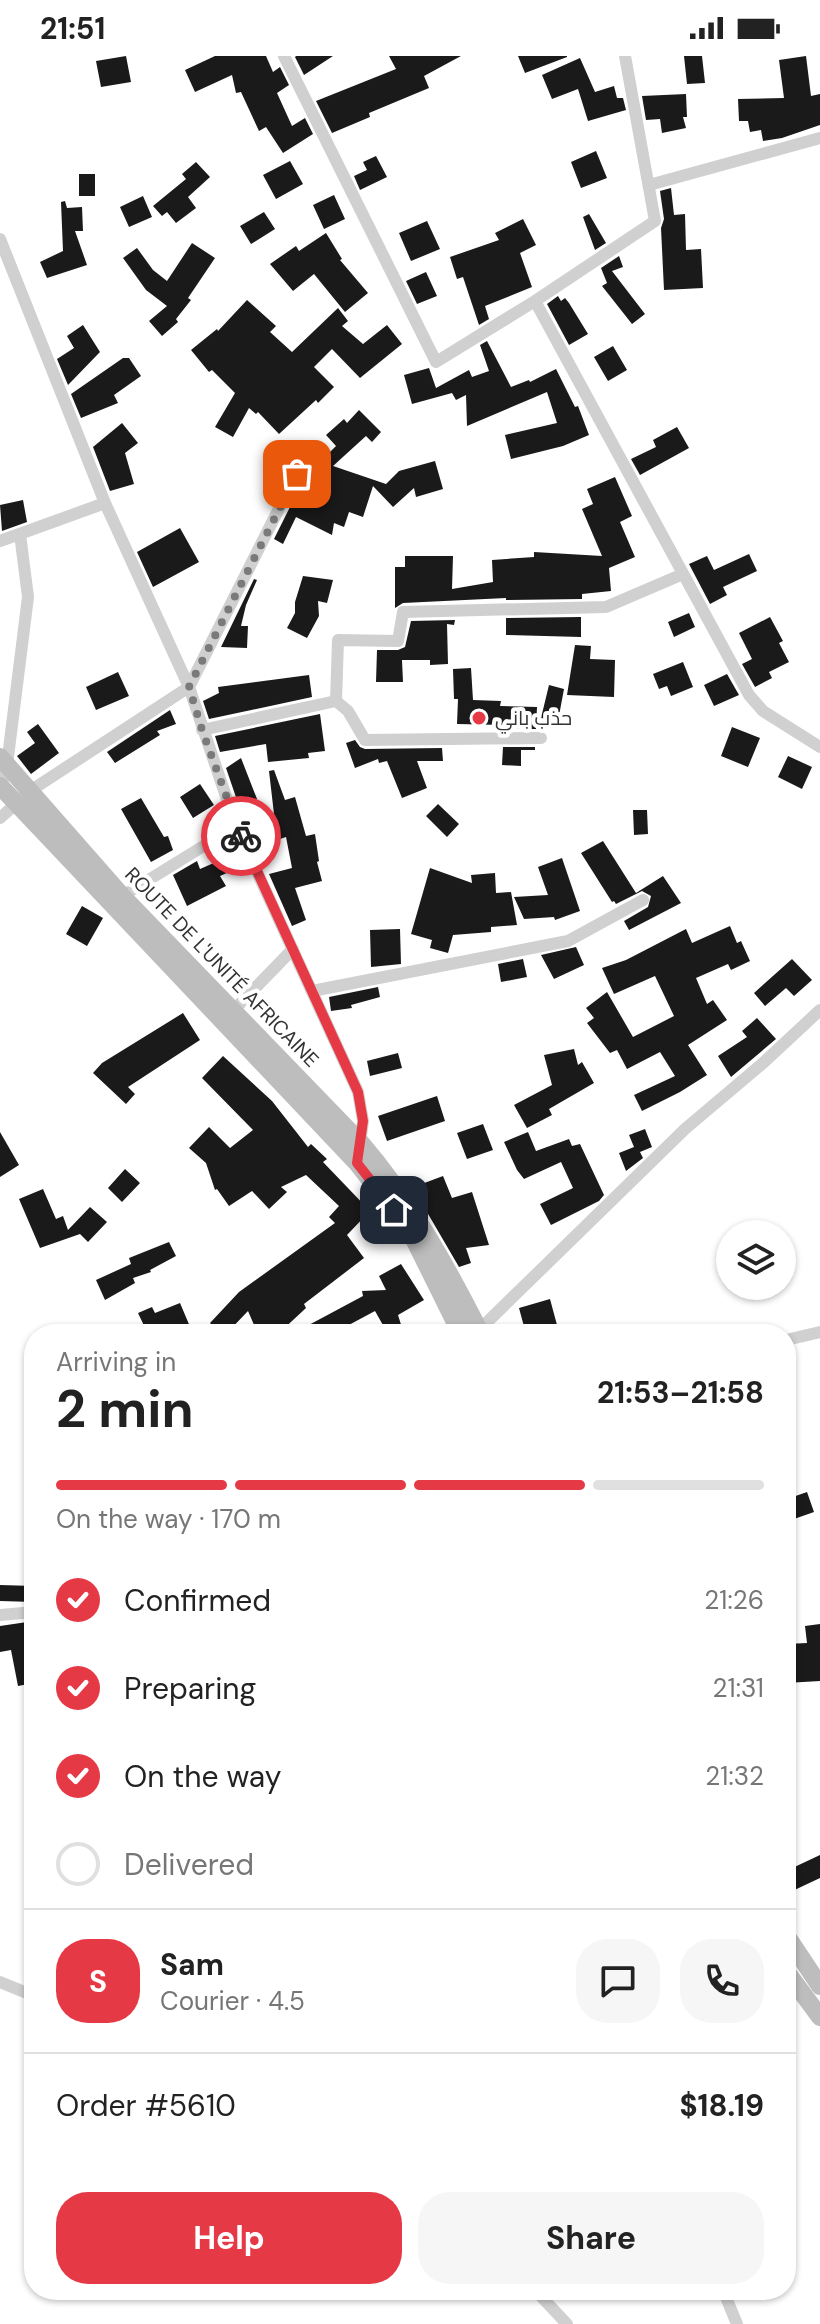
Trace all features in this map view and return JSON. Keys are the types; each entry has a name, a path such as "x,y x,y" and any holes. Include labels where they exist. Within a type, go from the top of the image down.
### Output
{"main road":[{"name":"ROUTE DE L'UNITÉ AFRICAINE","path":"4,761 23,797 357,1163 385,1183"},
{"name":"ROUTE DE L'UNITÉ AFRICAINE","path":"1,787 23,797"},
{"name":"ROUTE DE L'UNITÉ AFRICAINE","path":"227,1017 360,1142 467,1324"},
{"path":"796,1949 817,1977"},
{"path":"796,1985 820,2017"}],"street":[{"path":"284,56 436,362 655,221 625,56"},
{"path":"649,185 820,138"},
{"path":"0,239 105,503 189,687 236,826 358,1092 363,1121 357,1163"},
{"path":"535,301 749,695 774,719 820,747"},
{"path":"0,818 23,797 189,687 310,447"},
{"path":"0,541 105,503"},
{"path":"1,787 28,597 20,534"},
{"path":"336,701 338,640 398,641 403,612 606,607 683,574"},
{"path":"202,730 336,701"},
{"path":"336,701 348,711 365,740 541,738"},
{"path":"116,900 236,826"},
{"path":"312,991 568,941 643,900"},
{"path":"227,1017 293,949"},
{"path":"482,1324 685,1129 820,1010"},
{"path":"796,1338 820,1332"},
{"path":"0,1615 24,1613"},
{"path":"0,1982 24,1992"},
{"path":"544,2300 567,2324"},
{"path":"727,2300 737,2324"}],"building":[{"path":"126,56 131,82 101,87 96,61"},
{"path":"215,56 266,56 273,72 280,67 289,85 277,93 292,126 305,118 313,134 283,153 266,127 259,131 241,92 236,93 232,75 195,92 185,70"},
{"path":"296,56 333,56 304,75"},
{"path":"389,56 461,56 424,76 429,88 369,113 370,117 332,133 316,101 396,69"},
{"path":"518,56 567,56 567,57 525,73"},
{"path":"684,56 702,56 705,83 687,84"},
{"path":"806,56 811,96 820,94 820,125 763,141 761,130 750,132 748,121 739,121 738,99 784,98 779,60"},
{"path":"580,58 595,92 614,86 617,98 623,98 626,110 588,121 578,89 552,99 542,75"},
{"path":"686,94 687,117 683,117 686,128 662,133 660,119 646,120 642,96"},
{"path":"596,151 607,178 581,188 571,162"},
{"path":"376,156 387,177 360,190 354,176 367,170 363,162"},
{"path":"290,161 303,184 276,199 263,175"},
{"path":"196,162 210,177 188,197 196,208 176,223 167,212 162,216 153,206 186,179 182,174"},
{"path":"79,174 95,174 95,196 79,196"},
{"path":"671,188 674,215 685,214 686,250 701,249 703,288 664,290 661,228 664,219 660,191"},
{"path":"334,195 345,219 324,229 313,205"},
{"path":"143,196 152,217 129,227 120,207"},
{"path":"65,201 67,208 82,207 83,231 75,231 87,265 47,278 40,262 63,251 61,202"},
{"path":"264,212 275,229 251,244 240,226"},
{"path":"589,214 606,243 595,250 583,217"},
{"path":"523,219 536,245 520,253 532,287 485,306 489,319 479,325 463,277 457,279 450,257 499,240 495,233"},
{"path":"427,221 440,249 411,261 399,233"},
{"path":"326,233 340,260 368,293 345,312 314,274 293,291 270,264 296,246 299,251"},
{"path":"192,243 215,258 188,298 191,300 176,319 178,322 162,336 149,321 167,306 146,290 123,258 137,248 153,270 167,281"},
{"path":"619,256 623,267 612,271 645,314 632,324 602,286 607,283 601,268"},
{"path":"426,272 437,296 417,304 406,281"},
{"path":"558,296 561,301 565,298 569,303 588,334 569,345 547,304"},
{"path":"247,300 276,326 270,332 292,352 338,308 348,321 342,326 363,344 387,325 402,344 360,378 332,349 314,367 334,387 318,403 316,400 279,434 258,412 256,414 249,408 233,437 215,427 235,393 212,370 209,372 191,350 218,331"},
{"path":"83,325 100,352 68,385 57,359 74,348 67,336"},
{"path":"487,341 511,387 530,382 556,369 575,407 578,406 589,435 563,446 511,459 505,435 557,423 547,392 467,426 466,395 456,400 452,393 412,404 404,375 429,368 436,388 469,370 472,377 489,371 480,345"},
{"path":"613,346 627,370 608,381 594,357"},
{"path":"123,358 129,358 141,376 114,395 118,403 81,418 71,394"},
{"path":"359,410 381,432 372,442 366,436 333,466 386,484 399,471 435,461 443,489 416,497 414,488 393,507 373,486 363,517 349,512 344,527 334,523 332,535 296,517 283,544 274,539 308,471 336,446 326,435 344,419 347,423"},
{"path":"122,423 138,443 125,453 134,484 110,491 93,447"},
{"path":"677,427 689,448 640,475 631,459 656,447 653,440"},
{"path":"615,477 632,516 620,522 635,557 609,568 611,591 582,594 582,599 506,598 403,603 395,608 395,567 405,567 405,556 453,556 452,589 493,582 492,560 534,557 534,552 602,556 582,509 593,504 587,489"},
{"path":"23,500 27,522 2,531 0,505"},
{"path":"180,528 199,562 153,587 137,552"},
{"path":"749,554 757,571 723,587 727,595 710,604 689,564 707,556 714,570"},
{"path":"303,576 333,580 327,603 318,601 319,616 307,638 287,628 295,613"},
{"path":"254,579 257,580 241,626 248,626 247,648 221,647"},
{"path":"689,613 695,627 674,637 668,622"},
{"path":"581,617 581,637 506,635 506,618"},
{"path":"770,617 783,641 779,643 789,662 769,672 772,678 755,687 742,664 752,659 739,633"},
{"path":"455,620 454,625 447,624 448,664 430,665 430,660 402,660 403,682 376,682 377,650 405,647 411,621"},
{"path":"575,645 591,646 590,659 615,660 614,697 567,695"},
{"path":"683,662 693,687 671,696 667,686 659,689 653,674"},
{"path":"471,668 473,700 501,701 500,706 537,707 536,729 457,724 458,699 454,699 453,669"},
{"path":"118,672 129,696 96,710 86,687"},
{"path":"727,674 739,695 714,706 704,685"},
{"path":"309,675 312,697 209,719 203,701 219,693 218,687"},
{"path":"549,685 564,689 558,721 541,718"},
{"path":"170,710 176,724 157,731 160,735 115,763 107,752"},
{"path":"320,714 325,751 308,753 309,758 268,762 266,744 220,752 215,736"},
{"path":"38,724 59,753 31,774 17,756 35,743 27,732"},
{"path":"732,727 760,738 748,767 721,756"},
{"path":"355,740 365,749 442,748 443,761 417,761 427,788 402,798 387,761 379,763 378,759 355,768 346,743"},
{"path":"503,747 535,747 535,750 521,750 521,766 502,765"},
{"path":"788,756 812,767 802,789 778,777"},
{"path":"241,758 257,799 239,806 226,768"},
{"path":"274,770 285,800 295,797 306,836 315,834 322,881 295,888 306,920 292,926 269,874 292,868 286,837 277,840 269,771"},
{"path":"200,784 214,805 193,818 180,797"},
{"path":"141,798 164,837 168,836 173,850 151,862 121,809"},
{"path":"438,804 459,824 447,837 426,816"},
{"path":"633,810 647,810 648,834 634,835"},
{"path":"603,841 636,893 663,876 681,903 629,930 624,921 648,907 651,896 642,891 616,904 612,902 581,853"},
{"path":"232,855 238,868 220,876 226,886 187,906 173,875 197,861 200,869"},
{"path":"562,858 580,911 555,920 554,917 524,919 514,897 548,895 538,867"},
{"path":"430,868 472,883 471,875 495,873 496,893 511,892 517,925 491,927 491,932 453,935 448,953 430,948 432,940 411,934"},
{"path":"82,906 103,918 87,946 66,934"},
{"path":"730,926 750,961 731,970 728,964 696,978 707,1004 713,1000 727,1020 688,1045 707,1075 642,1111 634,1095 675,1076 660,1052 627,1069 617,1050 610,1053 587,1023 594,1018 586,1008 607,992 633,1037 674,1016 655,976 614,994 602,968 626,960 686,929 692,943"},
{"path":"400,929 401,964 371,967 370,930"},
{"path":"576,947 584,965 554,979 541,955"},
{"path":"523,959 527,977 501,982 498,964"},
{"path":"792,959 812,980 794,996 786,988 765,1006 754,993"},
{"path":"378,987 380,997 351,1005 352,1008 331,1011 329,997"},
{"path":"183,1013 200,1040 128,1087 135,1094 126,1104 93,1073 102,1063"},
{"path":"757,1018 776,1039 731,1077 718,1056 747,1037 742,1031"},
{"path":"574,1049 578,1065 582,1062 594,1083 549,1109 552,1115 527,1128 514,1105 552,1085 544,1055"},
{"path":"398,1053 402,1068 370,1076 367,1061"},
{"path":"223,1056 272,1101 308,1147 311,1144 327,1159 323,1162 370,1211 347,1235 364,1258 304,1304 306,1308 289,1324 254,1324 248,1311 236,1324 210,1323 239,1292 335,1223 329,1217 339,1206 306,1175 281,1187 287,1192 269,1209 252,1191 229,1206 215,1190 206,1163 189,1148 209,1127 230,1148 253,1130 202,1078"},
{"path":"437,1096 445,1121 387,1141 378,1116"},
{"path":"483,1124 493,1150 467,1159 457,1133"},
{"path":"645,1129 652,1147 640,1152 643,1158 626,1171 619,1153 634,1147 629,1135"},
{"path":"0,1132 19,1165 0,1177"},
{"path":"528,1132 536,1151 569,1139 572,1146 580,1144 604,1195 599,1201 551,1225 540,1204 573,1188 561,1162 524,1179 504,1142"},
{"path":"125,1169 140,1183 122,1202 108,1188"},
{"path":"443,1176 452,1198 472,1192 489,1245 466,1248 471,1263 459,1267 411,1188"},
{"path":"43,1189 56,1219 63,1216 68,1230 90,1207 107,1222 88,1242 80,1234 40,1248 19,1199"},
{"path":"169,1242 176,1256 151,1272 133,1278 135,1283 105,1300 96,1280 131,1264 129,1258"},
{"path":"401,1264 424,1300 398,1315 401,1324 382,1324 375,1311 351,1324 311,1324 363,1296 362,1291 386,1290 379,1276"},
{"path":"550,1299 557,1324 523,1324 519,1308"},
{"path":"180,1303 189,1324 143,1324 138,1313 152,1307 155,1313"},
{"path":"807,1492 814,1512 796,1518 796,1496"},
{"path":"0,1585 24,1586 24,1602 0,1601"},
{"path":"24,1622 24,1685 18,1686 11,1650 0,1652 0,1626"},
{"path":"820,1624 820,1681 796,1682 796,1644 807,1643 805,1626"},
{"path":"820,1855 820,1878 796,1889 796,1866"}],"way so far":[{"path":"241,836 189,687 297,474"}],"place":[{"name":"حذب باني","path":"479,718"}],"route":[{"path":"241,836 358,1092 363,1121 357,1163 394,1210"}]}
